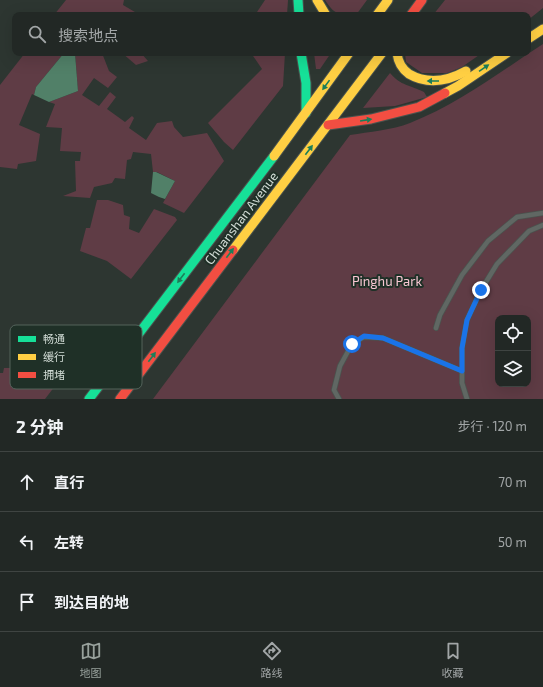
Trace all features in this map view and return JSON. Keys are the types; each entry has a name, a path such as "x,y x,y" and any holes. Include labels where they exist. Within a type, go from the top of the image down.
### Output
{"highway":[{"path":"298,0 299,12"},
{"path":"316,0 324,12"},
{"path":"378,12 388,0"},
{"path":"413,12 422,0"},
{"path":"531,27 543,19"},
{"path":"531,37 543,29"},
{"path":"302,56 306,83 306,113"},
{"name":"Chuanshan Avenue","path":"142,329 306,113 347,56"},
{"name":"Chuanshan Avenue","path":"142,370 380,56"},
{"path":"398,56 400,66 411,75 424,81 441,81 458,76 488,56"},
{"path":"328,125 371,119 419,107 458,86 503,56"},
{"name":"Chuanshan Avenue","path":"89,399 97,389"},
{"name":"Chuanshan Avenue","path":"120,399 128,389"}],"lane":[{"path":"436,328 440,315 462,275 488,241 517,217 543,213"},
{"path":"467,399 462,383 462,348 467,320 481,290 497,264 529,231 543,225"},
{"path":"339,399 334,390 340,366 352,344 364,336 383,338 462,371"}],"green space":[{"path":"66,0 124,0 123,5 135,12 56,12"},
{"path":"265,0 288,0 287,12 257,12"},
{"path":"325,0 367,0 358,12 336,12"},
{"path":"445,0 543,0 543,8 531,18 531,12 435,12"},
{"name":"Pinghu Park","path":"543,44 543,399 153,399 350,135 410,123 445,107 525,56 531,56 531,52"},
{"path":"23,56 62,56 36,87 34,95 32,94 19,125 40,134 36,161 18,164 17,169 0,167 0,85"},
{"path":"75,56 103,56 109,71 117,77 108,88 94,78 82,95 99,106 110,92 116,97 107,109 125,122 132,116 134,118 129,128 146,140 157,123 172,121 174,127 183,137 207,133 224,161 184,213 163,203 175,181 157,172 153,172 151,154 133,152 131,159 127,160 125,179 115,178 112,183 94,187 90,198 63,196 76,191 75,161 80,161 81,152 60,151 62,128 46,127 55,104 49,102 78,91"},
{"path":"126,56 144,56 148,61 136,65"},
{"path":"253,56 285,56 283,86 233,150 208,123 262,69"},
{"path":"314,56 329,56 320,69 316,69"},
{"path":"405,56 478,56 462,67 447,73 422,73 406,62"},
{"path":"390,73 402,83 424,92 427,97 395,106 363,108"},
{"path":"97,200 108,200 123,205 124,215 130,217 129,229 139,233 154,209 175,217 177,220 131,279 107,261 80,251 86,228 90,228"},
{"path":"4,368 10,368 10,389 53,389 45,399 0,399 0,373 3,373"}],"shaded area":[{"path":"62,56 75,56 78,91 49,102 34,95 36,87"},
{"path":"153,172 175,181 165,199 151,193"}],"traffic: fast":[{"path":"298,0 299,12"},
{"path":"302,56 306,83 306,113"},
{"path":"142,329 274,156"},
{"path":"89,399 97,389"}],"traffic: slow":[{"path":"317,0 324,12"},
{"path":"379,12 388,0"},
{"path":"531,37 543,29"},
{"path":"274,156 347,56"},
{"path":"233,250 380,56"},
{"path":"398,56 399,62 404,70 409,74 423,80 431,81 445,79 466,71"},
{"path":"445,93 503,56"}],"traffic: jam":[{"path":"413,12 422,0"},
{"path":"328,125 371,119 419,107 445,93"},
{"path":"142,370 233,250"},
{"path":"120,399 128,389"}],"route":[{"path":"352,344 364,336 383,338 403,345 462,371 462,348 467,320 481,290"}]}
